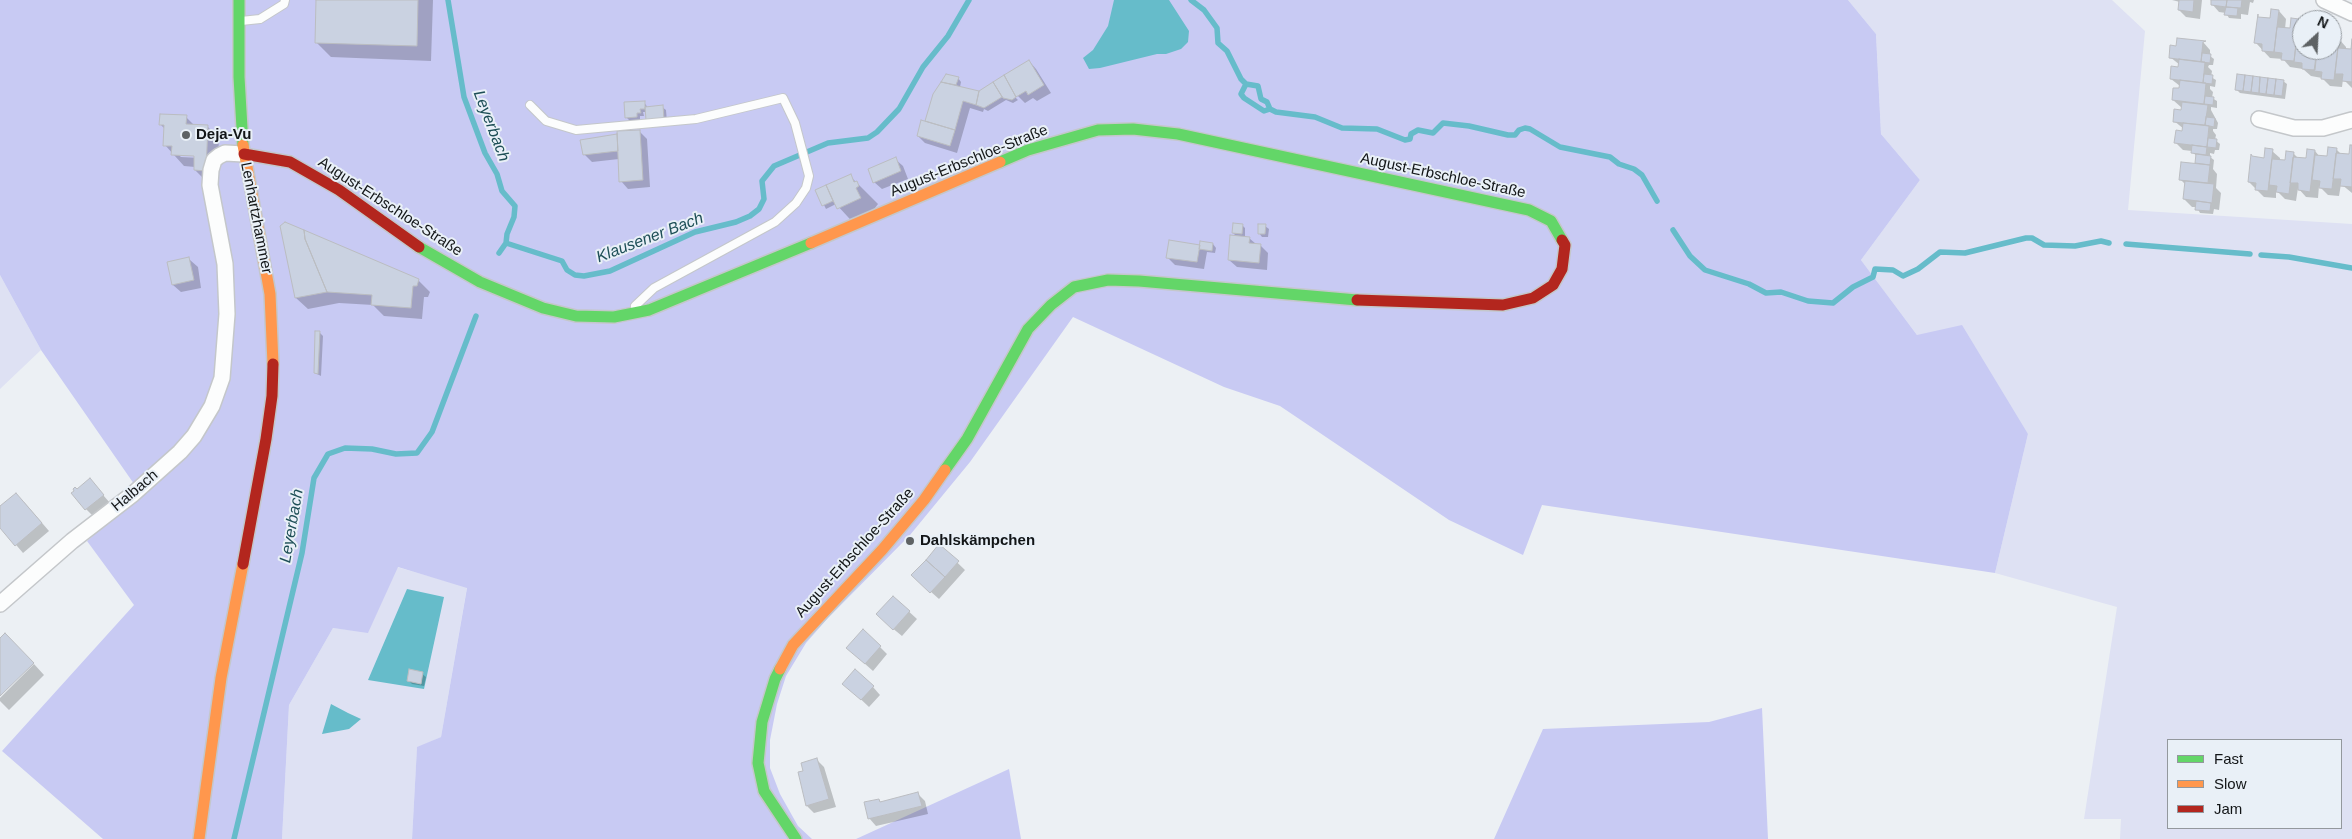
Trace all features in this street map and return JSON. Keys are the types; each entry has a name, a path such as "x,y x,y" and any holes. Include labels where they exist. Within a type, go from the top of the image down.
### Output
{"main road":[{"path":"239,0 239,77 244,154"},
{"name":"August-Erbschloe-Straße","path":"244,154 290,162 339,190 426,252 480,282 543,308 576,316 614,317 649,310 761,265 1028,150 1098,130 1134,129 1178,134 1529,210 1551,221 1565,245 1562,269 1553,285 1533,298 1503,305 1351,300 1139,280 1108,280 1074,287 1051,305 1028,329 967,439 924,500 882,550 793,645 775,679 762,722 758,763 764,791 796,839"},
{"name":"Lenhartzhammer","path":"199,839 221,678 266,439 272,396 274,352 270,294 244,154"}],"street":[{"path":"2324,0 2352,13"},
{"path":"2259,119 2294,128 2323,128 2352,120"},
{"name":"Lenhartzhammer","path":"226,348 225,264 210,185 211,170 214,160 219,156 225,154 244,154"},
{"name":"Halbach","path":"0,604 72,541 132,494 180,452 194,436 218,392 226,348"}],"lane":[{"path":"239,21 260,18 284,4 285,0"},
{"path":"530,105 546,121 576,130 696,119 783,98 798,137 809,176 806,188 796,203 775,222 654,288 626,315"}],"shaded area":[{"path":"0,0 1848,0 1876,34 1881,134 1920,180 1861,260 1917,335 1962,325 2028,434 1995,573 1542,505 1523,555 1449,520 1280,406 1224,387 1073,317 970,462 910,535 806,643 786,676 777,704 770,740 770,768 780,794 798,826 812,839 412,839 417,747 441,737 467,588 398,567 368,633 333,628 289,705 282,839 103,839 2,751 134,605 87,541 141,494 41,350 0,275"},
{"path":"1114,0 1169,0 1189,31 1188,42 1181,49 1166,54 1157,54 1089,69 1083,58 1093,50 1108,26"},
{"path":"1848,0 2112,0 2145,31 2128,210 2352,224 2352,839 2120,839 2121,819 2084,819 2117,607 1995,573 2028,434 1917,335 1861,260 1920,180 1881,134 1876,34"},
{"path":"0,275 41,350 0,389"},
{"path":"397,567 467,587 441,737 417,748 412,839 282,839 289,705 333,628 368,632"},
{"path":"407,589 444,597 424,689 368,680"},
{"path":"331,704 361,719 349,729 322,734"},
{"path":"1762,708 1768,839 1494,839 1543,729 1709,722"},
{"path":"1009,769 1021,839 856,839"}],"building":[{"path":"316,0 418,0 417,46 315,43"},
{"path":"2179,0 2194,0 2193,12 2178,10"},
{"path":"2211,0 2227,0 2226,7 2211,5"},
{"path":"2227,0 2242,0 2241,8 2226,7"},
{"path":"2226,7 2238,8 2237,16 2224,15"},
{"path":"2271,9 2279,10 2274,52 2262,51 2262,44 2254,43 2258,14 2258,17 2270,18"},
{"path":"2292,18 2292,60 2294,61 2281,60 2282,53 2274,52 2277,27 2290,28"},
{"path":"2177,38 2206,41 2203,42 2201,62 2169,58 2170,45 2176,46"},
{"path":"2352,39 2352,82 2342,81 2343,74 2335,74 2337,60 2342,60 2342,48 2351,49"},
{"path":"2202,53 2211,54 2210,63 2201,62"},
{"path":"2179,59 2205,62 2203,83 2170,79 2171,66 2178,67"},
{"path":"1029,60 1044,85 1028,95 1026,91 1016,97 1004,75"},
{"path":"2294,60 2316,60 2315,70 2302,69 2302,63 2294,62"},
{"path":"2316,60 2336,60 2334,80 2321,79 2322,72 2314,71"},
{"path":"946,74 959,77 956,85 941,82"},
{"path":"2204,74 2213,75 2212,84 2203,83"},
{"path":"2237,74 2245,75 2243,91 2235,90"},
{"path":"1004,75 1016,97 1012,100 1003,98 993,82"},
{"path":"2245,75 2253,76 2251,92 2243,91"},
{"path":"2253,76 2260,77 2259,93 2251,92"},
{"path":"2260,77 2268,78 2266,94 2259,93"},
{"path":"2268,78 2276,79 2274,95 2266,94"},
{"path":"2276,79 2284,80 2282,96 2274,95"},
{"path":"2180,80 2206,83 2204,104 2172,100 2173,88 2179,88"},
{"path":"941,82 979,91 976,105 963,101 955,130 925,121 933,94"},
{"path":"993,82 1002,97 984,108 976,105 979,91"},
{"path":"2205,96 2214,97 2213,105 2204,104"},
{"path":"645,101 645,109 640,109 641,113 637,113 637,117 625,118 624,102"},
{"path":"2182,102 2208,105 2205,125 2173,122 2174,109 2181,110"},
{"path":"663,105 664,119 646,120 645,107"},
{"name":"Deja-Vu","path":"160,114 187,115 186,124 208,125 206,171 194,170 194,156 171,155 172,146 163,146 164,125 159,125"},
{"path":"2206,117 2215,118 2214,127 2205,125"},
{"path":"921,120 955,130 950,146 917,136"},
{"path":"2183,123 2209,126 2207,147 2174,143 2176,130 2182,131"},
{"path":"640,130 643,180 619,182 617,131"},
{"path":"617,134 618,151 583,155 580,140"},
{"path":"2208,138 2217,139 2216,148 2207,147"},
{"path":"2192,145 2207,147 2206,155 2191,153"},
{"path":"2350,145 2352,145 2352,187 2340,186 2341,179 2333,179 2336,153 2349,154"},
{"path":"2328,147 2337,148 2332,189 2319,188 2320,181 2312,180 2315,155 2327,156"},
{"path":"2265,148 2273,149 2268,191 2255,190 2256,183 2248,182 2251,154 2252,156 2264,158"},
{"path":"2307,149 2315,150 2310,192 2298,190 2298,183 2290,183 2293,157 2306,158"},
{"path":"2286,151 2294,152 2289,194 2276,192 2277,186 2269,185 2272,159 2285,160"},
{"path":"2196,154 2211,156 2210,165 2195,163"},
{"path":"896,157 901,171 873,183 868,169"},
{"path":"2181,162 2210,165 2208,183 2179,180"},
{"path":"851,174 854,182 857,181 859,186 856,188 861,198 837,209 826,185"},
{"path":"2185,181 2214,184 2212,203 2183,199"},
{"path":"826,185 833,201 822,206 815,190"},
{"path":"2196,201 2211,203 2210,211 2195,210"},
{"path":"285,222 304,230 305,239 327,292 295,298 280,226"},
{"path":"1233,223 1243,224 1242,234 1232,233"},
{"path":"1258,224 1266,224 1265,234 1258,234"},
{"path":"304,230 419,279 417,286 413,286 411,308 371,305 372,295 327,292 305,239"},
{"path":"1230,235 1250,237 1249,243 1261,244 1259,263 1228,260"},
{"path":"1169,240 1200,245 1197,262 1166,258"},
{"path":"1200,241 1213,243 1212,251 1199,249"},
{"path":"189,257 194,280 172,285 167,262"},
{"path":"315,331 320,331 318,374 314,373"},
{"path":"90,478 104,495 85,510 71,493 75,487 77,489"},
{"path":"16,493 42,523 15,546 0,528 0,506"},
{"path":"939,544 959,561 945,577 926,560"},
{"path":"926,560 945,577 930,593 911,575"},
{"path":"893,596 910,611 893,630 876,614"},
{"path":"863,629 881,646 865,664 846,648"},
{"path":"5,633 34,663 0,696 0,638"},
{"path":"409,669 423,672 421,684 407,681"},
{"path":"855,669 874,686 861,700 842,684"},
{"path":"817,758 829,799 806,806 798,772 803,771 801,763"},
{"path":"918,792 922,806 868,819 864,802 879,799 880,802"}],"waterway":[{"name":"Leyerbach","path":"448,0 464,97 485,153 497,174 502,191 515,206 514,217 507,234 506,243 499,253"},
{"name":"Klausener Bach","path":"506,243 562,261 567,270 575,275 584,276 610,271 695,232 736,222 750,216 759,209 764,199 762,181 774,166 828,143 868,138 877,132 899,109 923,67 948,36 969,0"},
{"path":"1191,0 1204,10 1217,28 1218,43 1227,51 1241,79 1246,84 1258,86 1261,99 1267,102 1270,109 1276,112 1315,117 1342,128 1377,129 1405,140 1410,139 1411,134 1418,130 1433,133 1443,123 1469,126 1508,135 1515,135 1519,130 1525,128 1530,129 1560,147 1610,157 1619,164 1634,169 1642,175 1657,201"},
{"path":"1246,84 1241,94 1244,98 1264,111 1270,109"},
{"path":"1673,230 1690,256 1705,270 1749,284 1766,293 1781,292 1808,301 1833,303 1853,287 1873,277 1875,269 1893,270 1903,276 1918,269 1940,252 1965,253 2026,238 2032,238 2044,245 2075,246 2101,241 2109,243"},
{"path":"2126,244 2250,254"},
{"path":"2261,255 2289,257 2352,268"},
{"name":"Leyerbach","path":"234,839 302,553 314,478 328,454 345,448 372,449 396,454 417,453 432,432 476,316"}],"traffic: fast":[{"path":"239,0 239,77 243,145"},
{"path":"1000,162 1028,150 1098,130 1133,129 1178,134 1529,210 1551,221 1562,240"},
{"path":"419,247 480,282 543,308 576,316 614,317 649,310 811,243"},
{"path":"945,470 967,439 1028,329 1051,305 1074,287 1108,280 1139,281 1357,300"},
{"path":"780,669 775,679 762,722 758,763 764,791 796,839"}],"traffic: slow":[{"path":"243,145 270,294 273,364"},
{"path":"811,243 1000,162"},
{"path":"780,669 793,645 882,550 924,500 945,470"},
{"path":"199,839 221,678 243,564"}],"traffic: jam":[{"path":"244,154 290,162 339,190 419,247"},
{"path":"1357,300 1503,305 1533,298 1553,285 1562,269 1565,245 1562,240"},
{"path":"243,564 266,439 272,396 273,364"}],"place":[{"name":"Deja-Vu","path":"186,135"},
{"name":"Dahlskämpchen","path":"910,541"}]}
